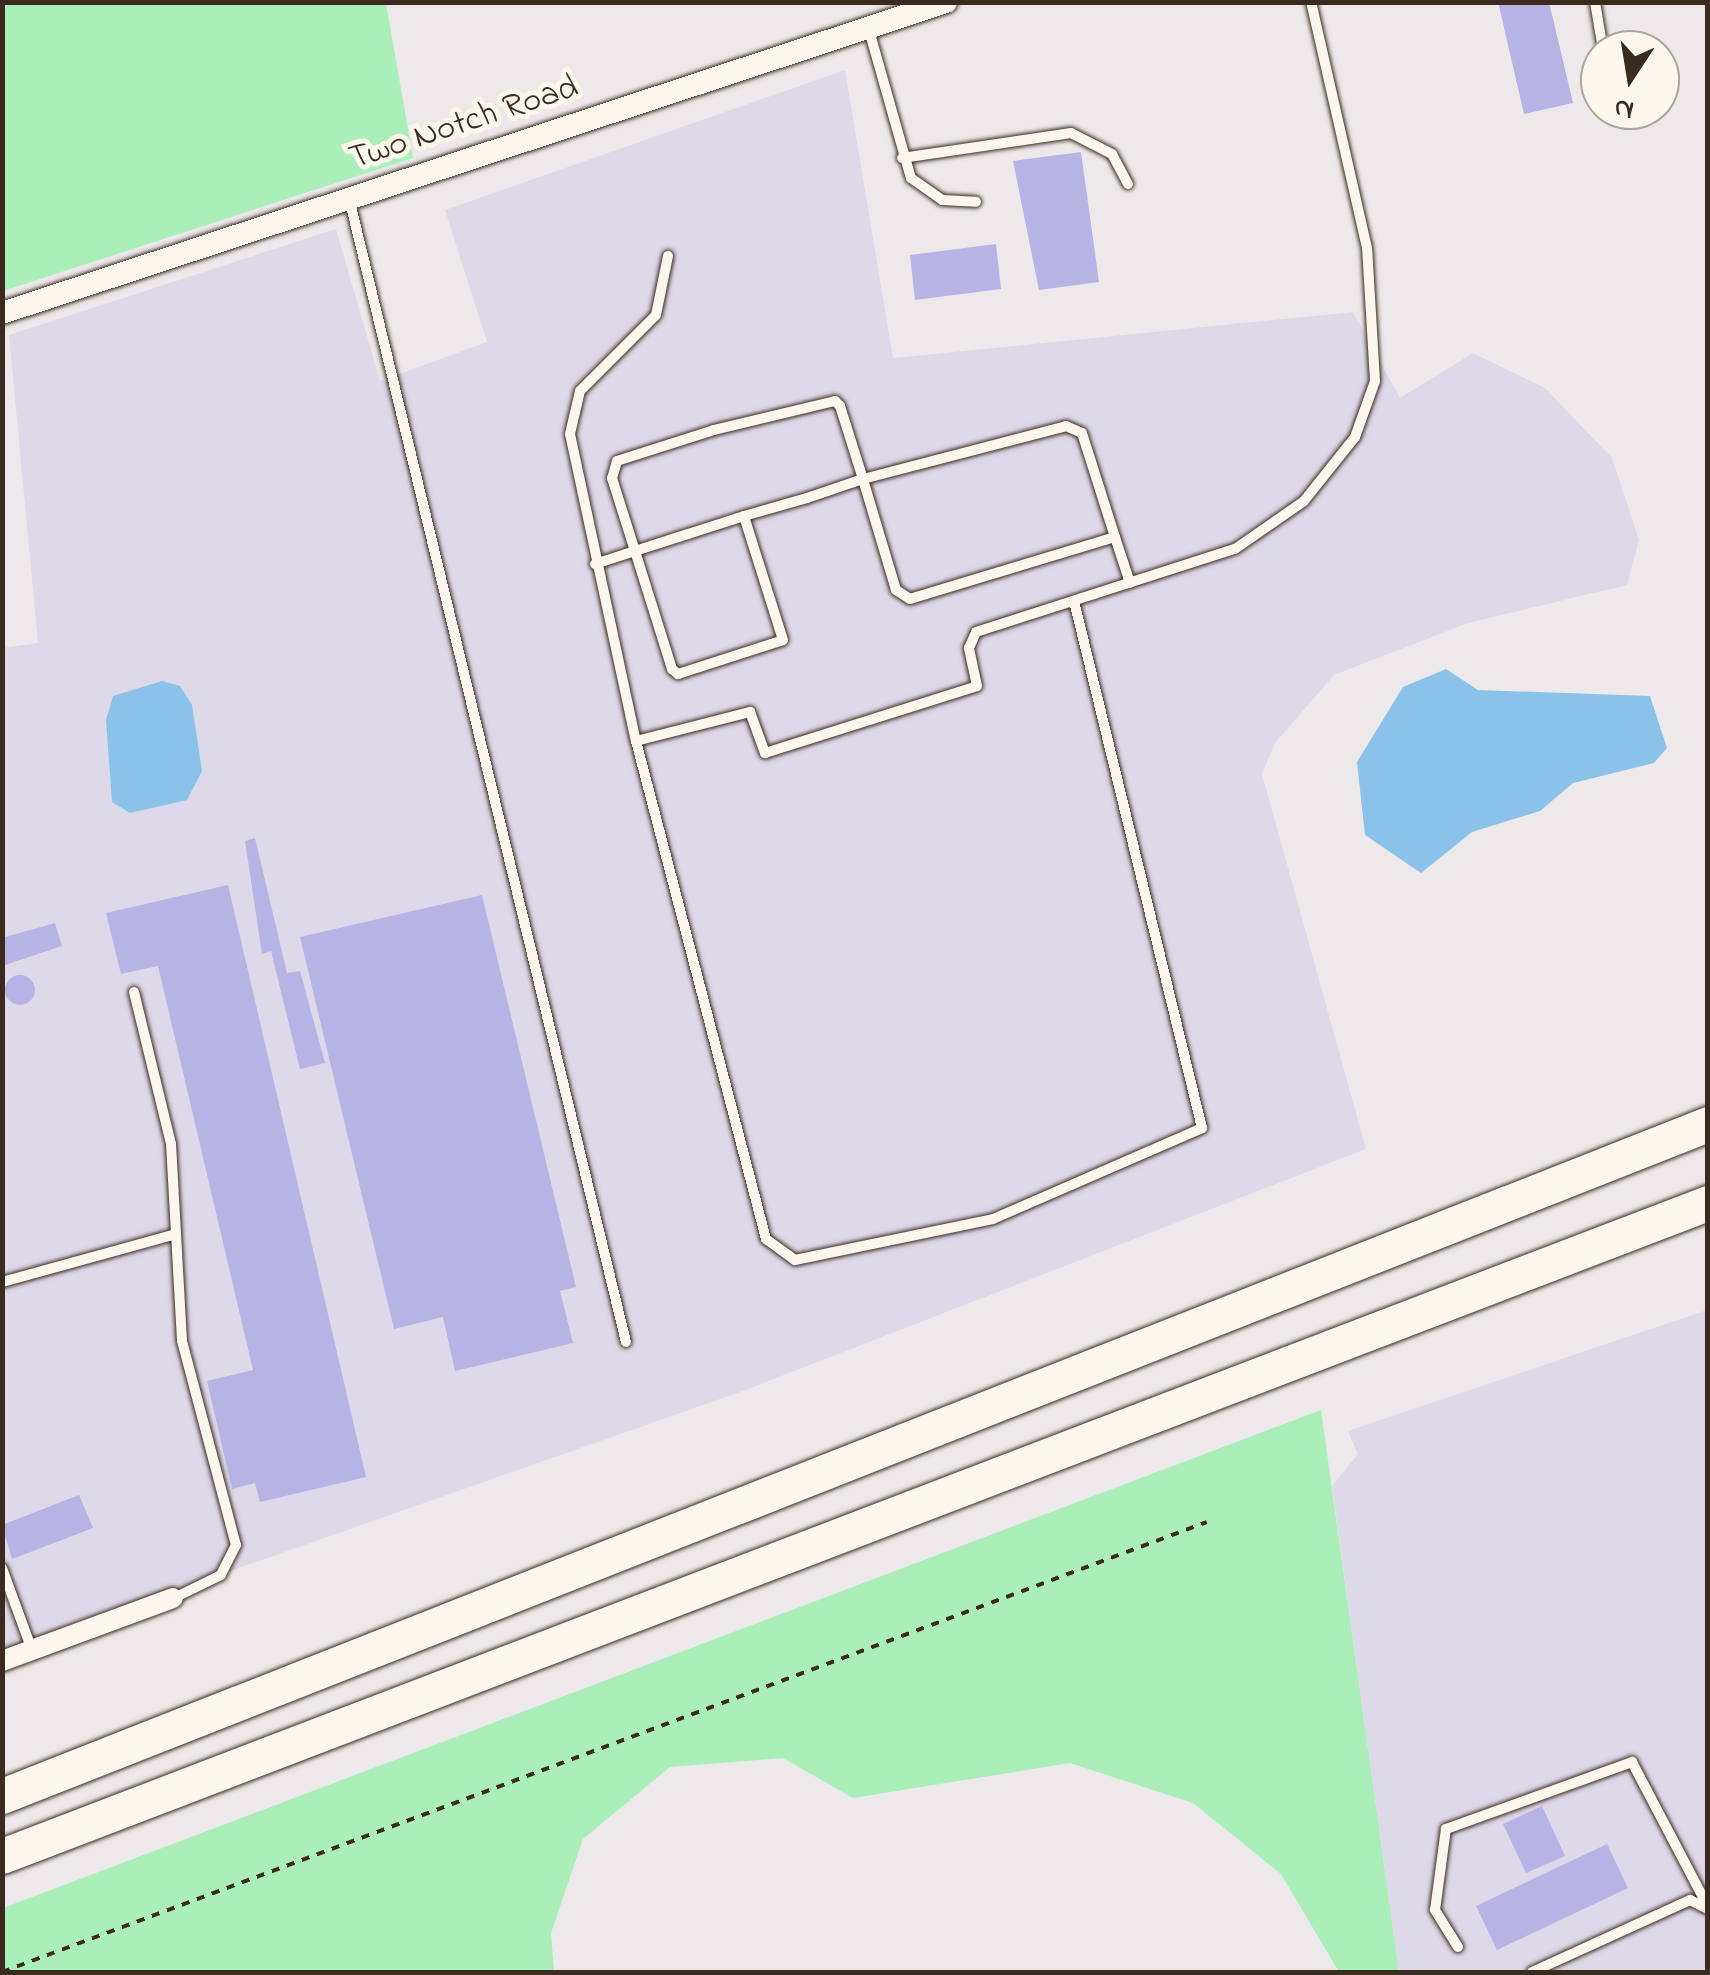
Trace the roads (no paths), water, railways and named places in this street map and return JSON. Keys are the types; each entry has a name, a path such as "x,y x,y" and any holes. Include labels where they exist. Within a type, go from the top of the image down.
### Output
{"highway":[{"path":"2,1796 1708,1124"},
{"path":"2,1856 1708,1203"}],"street":[{"name":"Two Notch Road","path":"2,313 946,2"},
{"path":"2,1661 173,1598"}],"lane":[{"path":"636,741 742,712 756,719 765,753 978,686 969,648 976,632 1235,549 1304,502 1355,437 1375,381 1367,248 1311,2"},
{"path":"1595,2 1599,30"},
{"path":"869,30 902,158 911,178 942,200 976,202"},
{"path":"902,158 1071,133 1112,154 1128,184"},
{"path":"348,197 626,1342"},
{"path":"668,256 656,314 580,390 570,434 636,741 757,1221 778,1252 828,1255 994,1218 1198,1136 1202,1118 1074,600"},
{"path":"744,516 784,631 778,648 678,674 612,478 617,462 714,430 829,397 840,406 896,590 910,599 1115,536"},
{"path":"595,564 862,479 1076,428 1130,583"},
{"path":"134,992 171,1144 182,1341 236,1545 221,1575 173,1598"},
{"path":"2,1282 176,1234"},
{"path":"2,1568 32,1650"},
{"path":"1458,1947 1435,1910 1446,1830 1632,1762 1708,1908"},
{"path":"1532,1972 1690,1900 1708,1908"}],"water":[{"path":"1446,669 1478,690 1650,696 1667,748 1654,763 1573,783 1540,811 1472,832 1421,873 1365,835 1357,762 1403,687"},
{"path":"162,681 180,686 192,705 202,771 187,800 130,813 112,802 106,720 113,696"}]}
